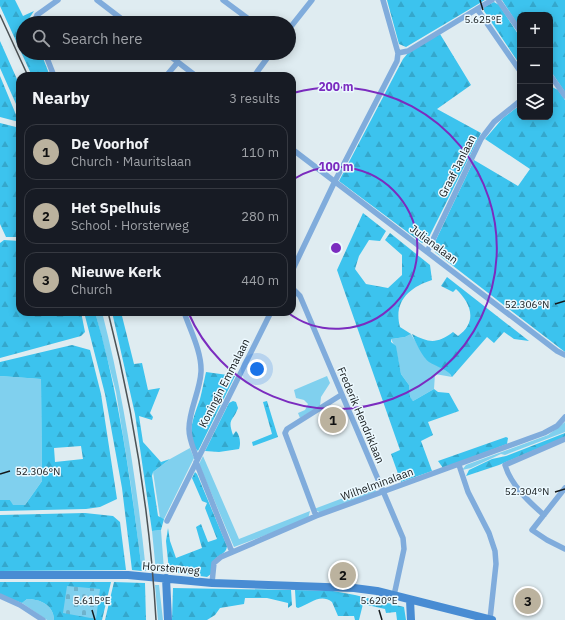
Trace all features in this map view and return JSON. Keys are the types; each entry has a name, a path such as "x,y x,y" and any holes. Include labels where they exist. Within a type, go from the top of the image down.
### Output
{"main road":[{"name":"Horsterweg","path":"0,574 67,574 166,578 212,583 340,587 366,590 410,602 429,609 450,610 491,620"},
{"path":"166,578 168,620"},
{"path":"410,602 411,620"}],"street":[{"path":"36,16 37,14 58,0"},
{"path":"97,0 118,16"},
{"path":"223,0 245,16"},
{"path":"296,20 312,0"},
{"path":"296,263 335,181 396,65 398,53 383,0"},
{"path":"398,53 408,51 492,0"},
{"path":"498,0 517,27"},
{"path":"477,8 517,67"},
{"path":"48,60 52,72"},
{"path":"175,60 191,72"},
{"path":"257,72 266,60"},
{"path":"169,72 178,62"},
{"path":"553,81 565,96"},
{"name":"Graaf Janlaan","path":"427,252 481,139 494,122 517,103"},
{"name":"Julianalaan","path":"296,152 557,351 565,355"},
{"name":"Frederik Hendriklaan","path":"296,292 300,296 347,404 404,543 393,598"},
{"path":"185,316 197,349 201,368 200,382 190,418 190,440 232,552"},
{"name":"Koningin Emmalaan","path":"167,521 269,316"},
{"path":"316,516 285,434 287,429 342,395"},
{"name":"Wilhelminalaan","path":"212,583 216,560 232,552 316,516 383,493 544,433 557,426 565,417"},
{"path":"544,515 521,493 505,465 565,439"},
{"path":"459,465 468,492 489,534 495,551 496,564 491,620"},
{"path":"565,488 532,530 565,549"},
{"path":"0,596 29,610 43,620"}],"green space":[{"path":"0,0 15,0 23,16 16,16 16,41 0,6"},
{"path":"387,0 485,0 406,47 399,44"},
{"path":"502,0 565,0 565,92 553,74 553,12 517,12 517,23"},
{"path":"494,2 499,5 517,32 517,60 484,11 484,7"},
{"path":"34,11 31,16 23,16"},
{"path":"440,34 471,85 437,109 481,133 429,237 422,243 339,181 403,59 408,53"},
{"path":"0,41 16,77 16,104 0,68"},
{"path":"25,60 44,60 48,72 30,72"},
{"path":"0,76 16,115 16,121 0,117"},
{"path":"553,88 558,90 565,100 565,352 435,252 434,244 474,160 518,186 530,169 485,139 503,118 517,107 517,120 553,120"},
{"path":"0,123 16,127 16,237 6,237 0,224"},
{"path":"363,213 386,231 380,241 369,240 359,256 355,269 366,284 388,288 402,275 402,255 385,240 390,233 430,265 432,280 410,291 405,296 399,310 398,318 400,327 411,334 405,337 391,339 391,342 396,346 401,374 409,385 410,397 413,401 434,389 438,392 449,393 459,411 428,422 433,435 421,441 432,471 401,482 391,454 400,450 337,270"},
{"path":"4,240 16,241 16,316 82,316 85,332 81,336 0,358 0,243"},
{"path":"447,277 529,341 514,339 504,332 494,343 487,337 452,377 445,370 426,360 412,334 423,339 433,341 442,339 453,332 458,336 464,331 470,319 468,306 461,294 456,289 453,292 441,286"},
{"path":"85,316 96,316 104,344 124,441 142,571 132,570 122,488 105,394"},
{"path":"96,316 103,316 117,376 134,473 146,571 142,571 131,486 116,392"},
{"path":"113,316 122,316 134,364 142,363 148,390 160,388 150,413 153,417 152,420 139,416 143,442 161,462 170,459 153,472 152,476 158,516 164,519 161,530 152,531 135,414"},
{"path":"411,334 426,359 448,372 452,377 435,374 434,389 413,401 410,398 409,385 401,374 396,349 391,339 405,337"},
{"path":"72,345 90,350 101,394 117,499 100,507 86,509 0,511 0,500 10,500 13,505 25,505 42,481 41,379 0,376 0,362","holes":["81,446 83,459 55,462 54,448"]},
{"path":"206,372 235,376 198,451 194,445 191,432 193,418 200,399"},
{"path":"0,376 41,379 42,481 25,505 12,505 10,500 0,500"},
{"path":"327,376 330,383 321,397 320,406 300,418 298,413 305,410 308,404 304,400 296,398 294,390"},
{"path":"233,401 236,402 238,408 231,420 231,426 233,435 236,431 238,435 240,442 239,449 219,452 205,451 229,403"},
{"path":"267,401 278,437 253,446 252,442 272,434 263,402"},
{"path":"565,422 565,432 505,455 501,454 471,468 462,470 466,465 548,435"},
{"path":"565,433 565,437 499,465 466,476 469,470 492,459 506,456"},
{"path":"506,437 508,438 507,444 443,468 438,461"},
{"path":"190,448 194,458 164,519 160,518 153,472 170,459"},
{"path":"203,456 239,539 310,511 308,519 234,547 199,464"},
{"path":"195,472 227,546 226,550 213,562 211,574 207,577 172,572 169,570 166,541 168,528 170,541 176,558 202,548 196,527 201,524 208,542 217,539 205,508 207,503 202,501 192,478"},
{"path":"375,486 376,492 321,513 314,509"},
{"path":"85,513 113,516 120,522 126,570 0,571 0,515"},
{"path":"161,530 164,570 156,572 152,531"},
{"path":"0,582 111,582 102,620 54,620 52,610 37,600 27,599 22,603 0,595"},
{"path":"114,582 145,583 146,620 105,620"},
{"path":"155,585 159,585 163,620 158,620"},
{"path":"67,586 100,589 96,619 63,613"},
{"path":"173,588 291,590 292,605 288,608 288,603 267,598 245,598 244,604 220,608 215,615 207,620 172,620"},
{"path":"295,590 333,591 404,607 406,620 397,620 396,612 386,613 385,609 363,604 359,620 355,620 354,616 338,616 332,602 323,599 315,600 298,608 296,607"},
{"path":"27,599 37,600 49,607 52,610 54,620 47,620 22,603"}],"railway":[{"path":"0,15 16,50"},
{"path":"21,60 26,72"},
{"path":"109,316 126,388 140,465 150,542 156,620"}],"place":[{"name":"De Voorhof","path":"333,420"},
{"name":"Het Spelhuis","path":"343,575"},
{"name":"Nieuwe Kerk","path":"528,601"}]}
